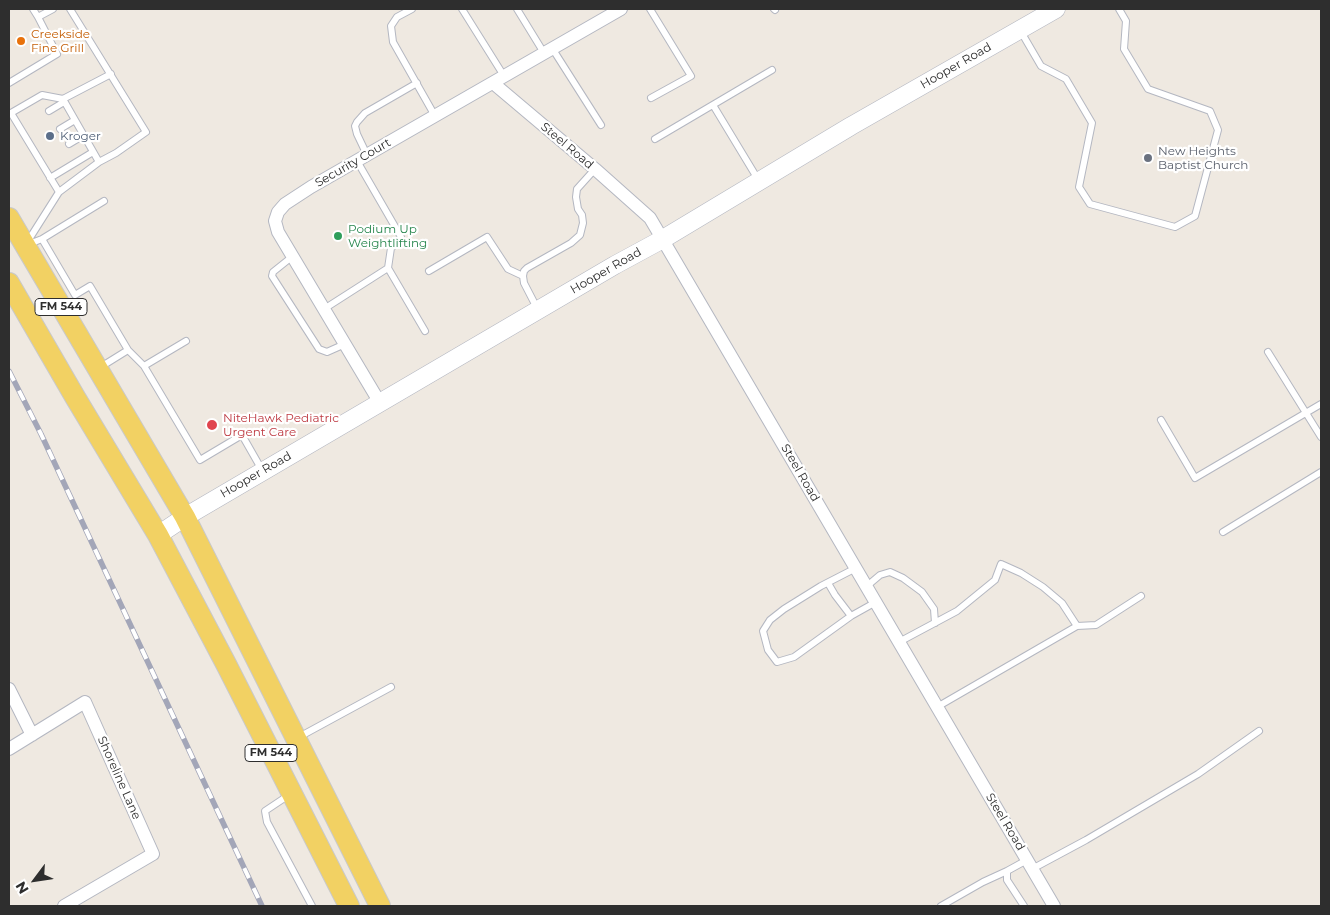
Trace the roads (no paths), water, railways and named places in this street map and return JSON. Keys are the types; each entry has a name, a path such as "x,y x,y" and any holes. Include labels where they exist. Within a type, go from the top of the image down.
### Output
{"main road":[{"name":"FM 544","path":"9,218 25,246 57,282 98,369 185,517 380,906"},
{"name":"FM 544","path":"9,283 158,535 349,906"},
{"path":"226,664 245,683 271,729 283,740 289,742 296,739"}],"street":[{"name":"Security Court","path":"380,403 278,232 276,221 278,212 285,204 362,158 621,9"},
{"name":"Hooper Road","path":"158,535 263,471 859,122 1056,9"},
{"name":"Steel Road","path":"498,80 650,218 1054,906"},
{"path":"9,690 32,736 9,749"},
{"name":"Shoreline Lane","path":"32,736 85,702 153,854 64,906"}],"lane":[{"path":"9,83 57,54 33,9"},
{"path":"38,17 53,9"},
{"path":"25,246 59,192 99,162 116,153 146,132 70,9"},
{"path":"412,9 397,17 392,26 393,42 435,116"},
{"path":"462,9 498,80"},
{"path":"517,9 601,125"},
{"path":"650,9 691,76 651,98"},
{"path":"1020,29 1041,66 1066,79 1092,123 1078,187 1090,204 1175,227 1195,216 1218,130 1210,111 1148,89 1124,49 1126,21 1119,9"},
{"path":"655,139 772,70"},
{"path":"49,111 63,100 110,74"},
{"path":"417,83 365,113 355,126 362,158 400,236 400,240 391,248 388,268 425,331"},
{"path":"59,192 11,113 42,95 63,100 99,162"},
{"path":"713,104 759,181"},
{"path":"60,129 75,120"},
{"path":"20,128 28,123"},
{"path":"69,144 84,135"},
{"path":"32,147 39,142"},
{"path":"50,178 93,152"},
{"path":"41,162 48,157"},
{"path":"538,310 524,283 524,271 571,243 580,235 583,223 576,197 578,189 595,169"},
{"path":"25,246 104,201"},
{"path":"429,271 487,237 508,269 523,276"},
{"path":"293,256 273,272 272,276 319,349 327,352 345,344"},
{"path":"324,309 388,268"},
{"path":"57,282 75,295 90,286 128,350 144,366 200,460 242,435 263,471"},
{"path":"144,366 186,341"},
{"path":"98,369 128,350"},
{"path":"1268,352 1321,437"},
{"path":"1161,420 1195,478 1321,404"},
{"path":"1223,532 1321,472"},
{"path":"899,642 957,611 995,580 1001,564 1021,573 1043,587 1062,603 1077,626"},
{"path":"856,568 784,609 770,620 763,632 768,650 777,662 794,657 851,616 876,602"},
{"path":"866,586 880,575 890,572 903,578 922,592 934,609 935,623"},
{"path":"828,583 835,596 851,616"},
{"path":"937,707 1077,626 1096,625 1141,596"},
{"path":"296,739 391,687"},
{"path":"941,906 983,882 1007,871 1030,864 1086,840 1198,774 1258,731"},
{"path":"292,793 265,811 267,822 312,906"},
{"path":"1007,871 1007,880 1024,906"}],"railway":[{"path":"9,371 41,434 262,906"}],"place":[{"name":"Creekside Fine Grill","path":"21,41"},
{"name":"Kroger","path":"50,136"},
{"name":"New Heights Baptist Church","path":"1148,158"},
{"name":"Podium Up Weightlifting","path":"338,236"},
{"name":"NiteHawk Pediatric Urgent Care","path":"212,425"}]}
